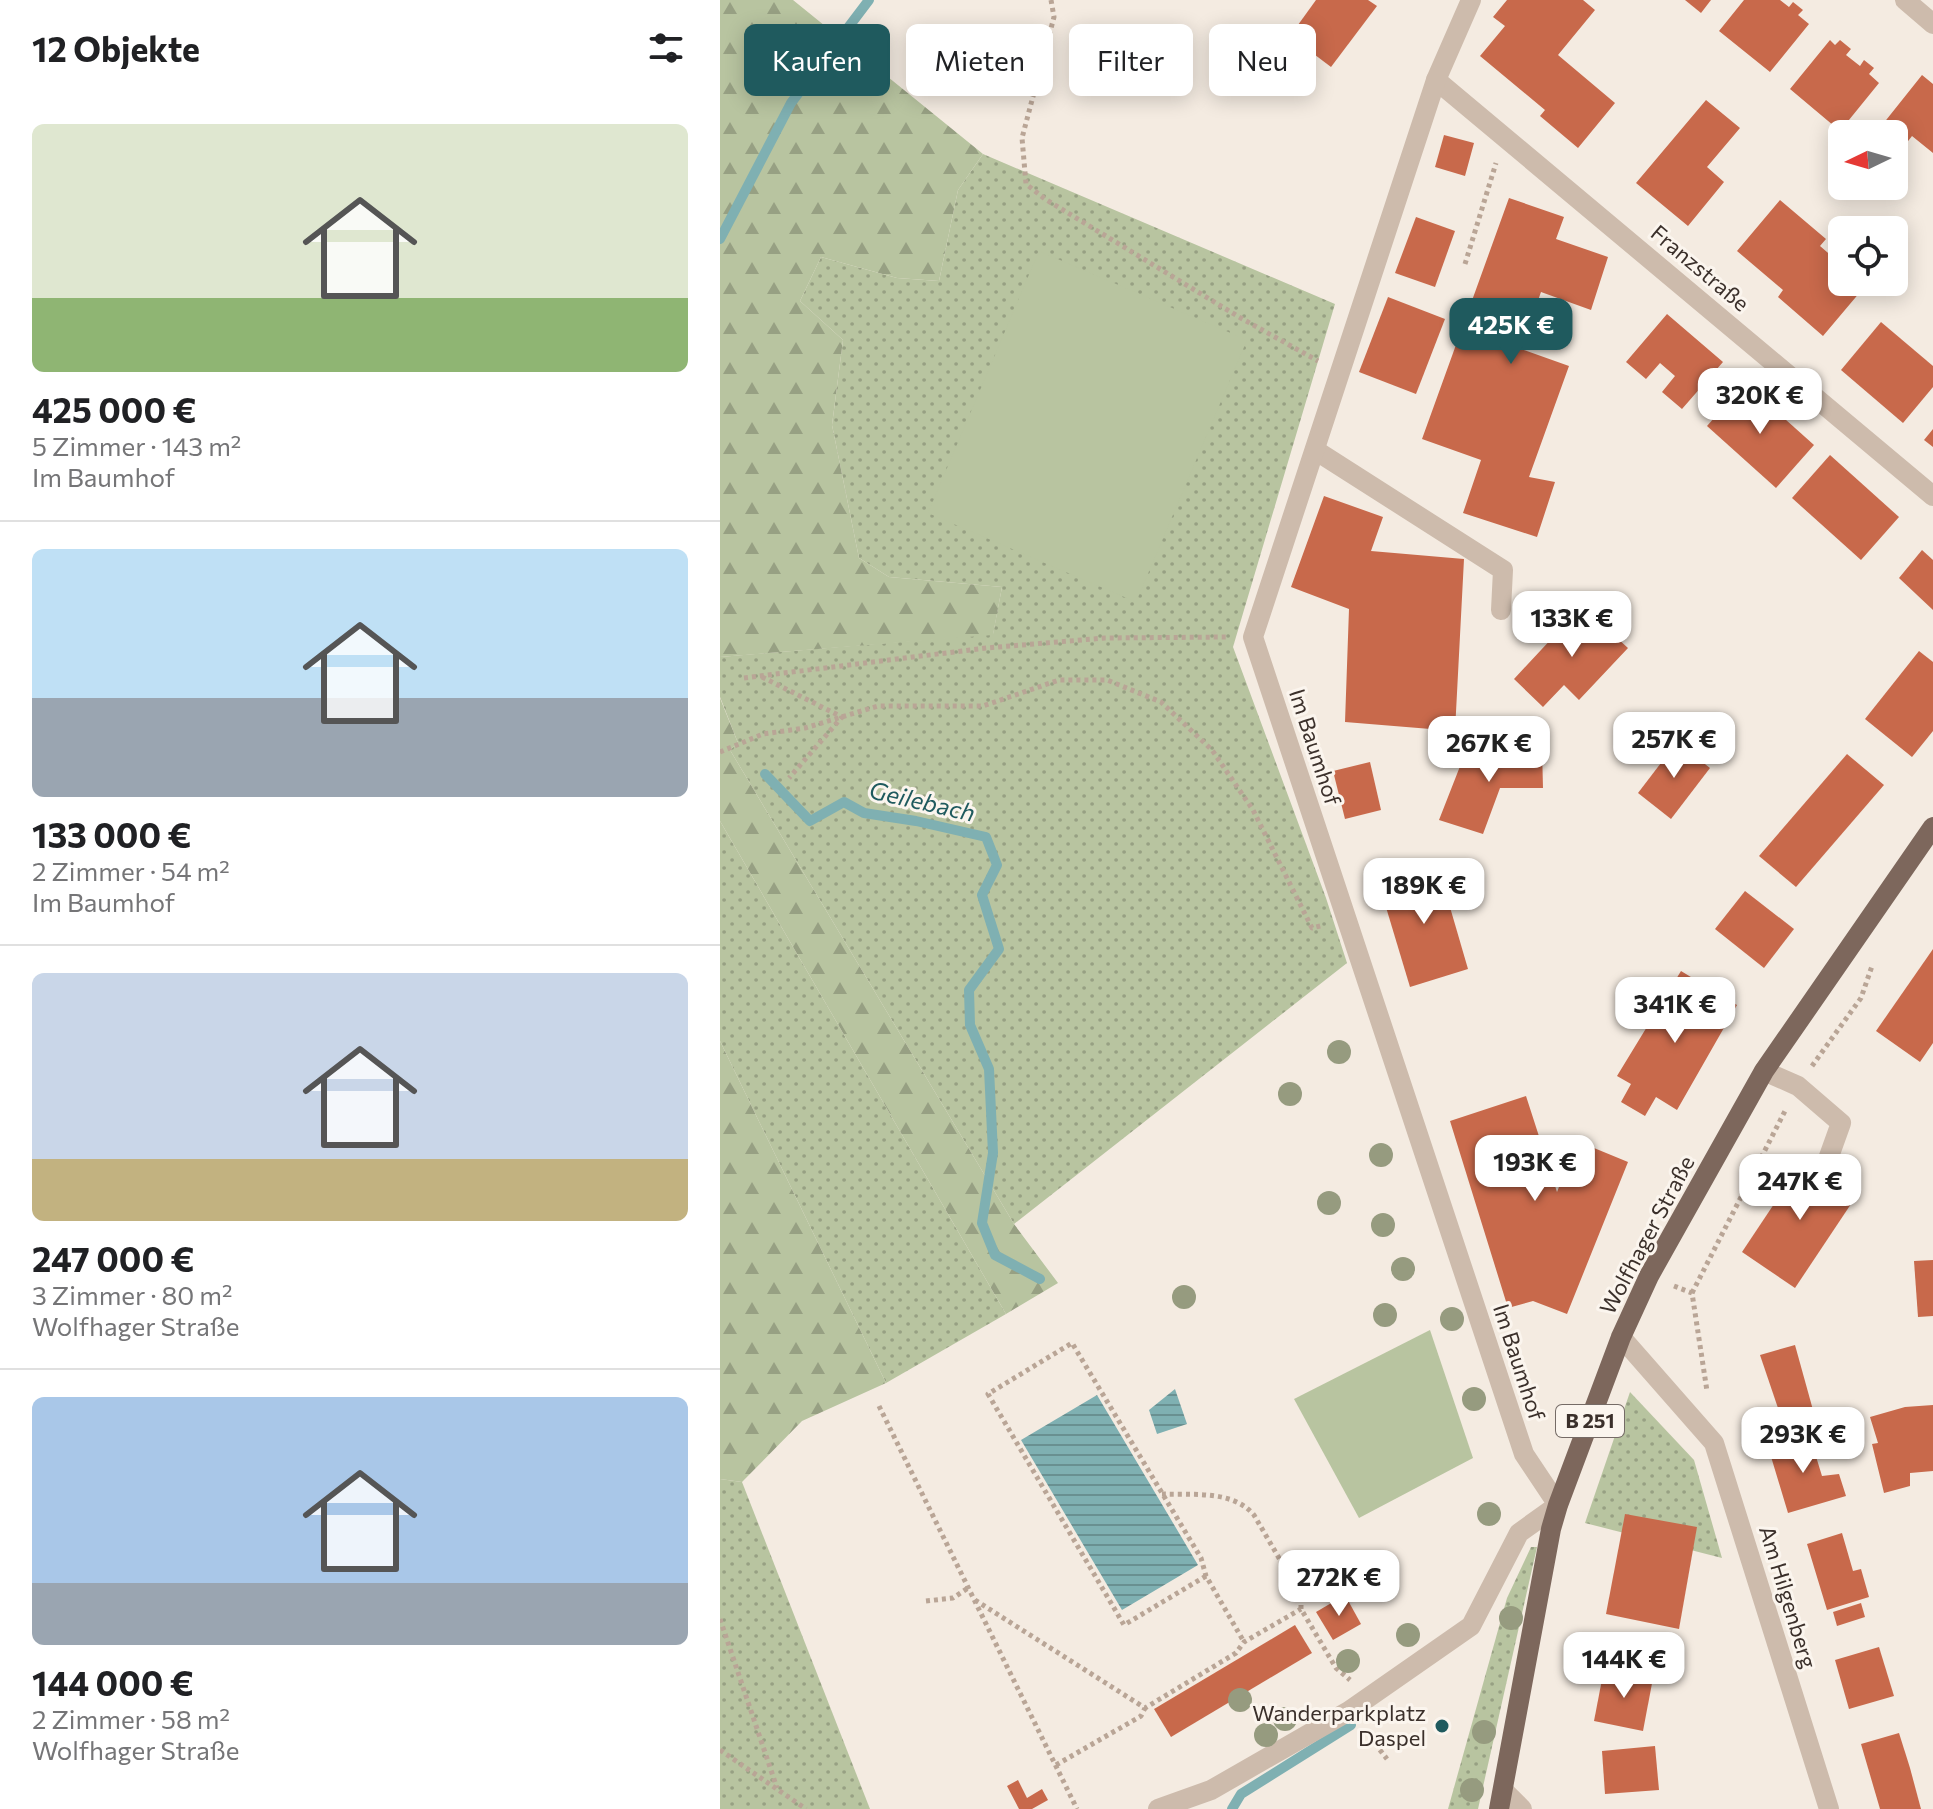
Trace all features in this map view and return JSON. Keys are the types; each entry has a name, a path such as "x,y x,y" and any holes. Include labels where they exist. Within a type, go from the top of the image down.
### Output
{"main road":[{"name":"Wolfhager Straße","path":"1501,1799 1551,1529 1621,1337 1649,1276 1764,1071 1933,827"}],"street":[{"path":"1253,637 1436,80 1471,0"},
{"path":"1905,0 1933,24"},
{"name":"Franzstraße","path":"1436,80 1933,496"},
{"path":"1315,450 1503,570 1501,610"},
{"name":"Im Baumhof","path":"1253,637 1524,1454 1558,1505"},
{"path":"1764,1071 1798,1086 1841,1123 1827,1162"},
{"name":"Am Hilgenberg","path":"1621,1337 1714,1443 1829,1809"},
{"path":"1158,1809 1211,1790 1349,1711 1471,1626 1519,1533 1558,1505"},
{"path":"1501,1799 1522,1809"}],"path":[{"path":"1051,0 1054,17 1022,138 1026,184 1058,207 1239,317 1339,373"},
{"path":"1465,264 1505,135"},
{"path":"744,678 986,648 1105,638 1253,637"},
{"path":"762,677 842,717"},
{"path":"720,752 763,734 805,728 878,706 983,706 1059,680 1107,680 1161,702 1212,750 1253,810 1312,928"},
{"path":"789,778 842,717"},
{"path":"1649,1276 1692,1293 1708,1398"},
{"path":"1206,1576 1124,1625 988,1394 1072,1343 1201,1558 1206,1576 1244,1642"},
{"path":"879,1406 1077,1809"},
{"path":"1162,1494 1228,1497 1245,1504 1301,1596 1301,1609 1336,1668 1350,1680"},
{"path":"926,1601 953,1598 968,1588"},
{"path":"974,1600 1145,1708"},
{"path":"1056,1765 1141,1716 1145,1708 1236,1653 1244,1642 1301,1609"},
{"path":"720,1619 777,1788"},
{"path":"1349,1711 1387,1759"},
{"path":"720,1750 806,1809"}],"green space":[{"path":"720,0 793,0 823,24 744,24 744,96 890,96 890,79 906,92 906,96 911,96 983,154 958,190 939,281 897,278 821,257 800,301 843,340 832,425 859,558 889,577 1002,587 993,635 720,657"},
{"path":"983,154 1335,304 1233,647 1347,963 1014,1224 730,750 738,743 720,697 720,657 993,634 1002,587 889,577 859,558 832,425 843,340 800,301 821,257 897,278 939,281 958,190"},
{"path":"1039,251 1247,340 1136,602 928,513"},
{"path":"720,698 738,743 730,750 1014,1224 1058,1283 1006,1314 720,821"},
{"path":"720,821 1006,1314 886,1383 720,1041"},
{"path":"720,1041 886,1383 802,1421 742,1482 720,1479"},
{"path":"1430,1330 1473,1458 1359,1518 1294,1399"},
{"path":"1630,1392 1694,1460 1722,1558 1585,1523"},
{"path":"720,1479 742,1482 870,1809 720,1809"},
{"path":"1531,1547 1537,1547 1478,1809 1448,1809 1507,1598"}],"water":[{"path":"1175,1389 1187,1424 1157,1434 1149,1410"},
{"path":"1097,1395 1198,1565 1122,1610 1021,1440"}],"building":[{"path":"1316,0 1368,0 1377,6 1331,67 1316,56 1316,24 1299,24"},
{"path":"1507,0 1583,0 1595,10 1558,55 1615,103 1578,148 1540,116 1545,110 1480,56 1505,26 1493,17"},
{"path":"1685,0 1711,0 1701,13"},
{"path":"1744,0 1780,0 1789,7 1793,2 1803,10 1798,15 1809,24 1770,72 1719,31"},
{"path":"1830,40 1835,45 1840,40 1851,49 1846,55 1860,66 1864,60 1874,68 1869,74 1879,83 1849,120 1828,121 1790,89"},
{"path":"1922,75 1933,84 1933,153 1912,136 1908,141 1908,120 1886,120"},
{"path":"1706,100 1740,128 1707,167 1724,182 1688,226 1636,183"},
{"path":"1444,135 1474,143 1465,176 1435,167"},
{"path":"1509,198 1564,217 1556,239 1608,257 1591,310 1541,292 1521,349 1569,366 1529,477 1555,482 1537,537 1463,513 1481,460 1422,439"},
{"path":"1780,200 1826,239 1820,246 1828,253 1828,296 1857,296 1823,336 1778,297 1783,290 1737,251"},
{"path":"1416,217 1455,231 1435,287 1395,273"},
{"path":"1388,297 1445,319 1416,394 1359,372"},
{"path":"1667,314 1723,362 1682,409 1662,392 1675,376 1660,363 1646,379 1626,362"},
{"path":"1881,322 1933,366 1933,387 1903,423 1841,370"},
{"path":"1745,383 1814,445 1776,488 1707,426"},
{"path":"1933,429 1933,447 1924,440"},
{"path":"1830,455 1899,517 1861,560 1792,498"},
{"path":"1324,496 1383,517 1371,551 1464,559 1455,731 1345,722 1349,609 1291,587"},
{"path":"1922,550 1933,560 1933,610 1899,578"},
{"path":"1582,606 1628,648 1579,700 1564,685 1543,707 1514,679"},
{"path":"1919,651 1933,662 1933,731 1912,757 1865,719"},
{"path":"1677,742 1710,768 1671,819 1638,793"},
{"path":"1542,748 1543,788 1500,788 1483,834 1439,820 1466,751"},
{"path":"1847,754 1884,785 1796,887 1759,856"},
{"path":"1370,762 1381,810 1345,819 1333,771"},
{"path":"1438,866 1468,969 1410,987 1379,884"},
{"path":"1745,891 1794,929 1764,968 1715,929"},
{"path":"1933,949 1933,1043 1920,1062 1876,1031"},
{"path":"1681,971 1737,1005 1677,1110 1656,1097 1645,1116 1621,1102 1631,1084 1617,1076"},
{"path":"1526,1096 1557,1192 1577,1141 1628,1162 1567,1314 1533,1301 1508,1308 1450,1121"},
{"path":"1806,1156 1859,1192 1795,1288 1742,1252"},
{"path":"1933,1260 1933,1316 1918,1317 1914,1261"},
{"path":"1795,1345 1813,1410 1782,1420 1760,1355"},
{"path":"1933,1405 1933,1471 1910,1473 1910,1486 1884,1493 1872,1444 1878,1443 1870,1417 1905,1407"},
{"path":"1801,1430 1803,1439 1810,1437 1822,1476 1839,1474 1846,1496 1788,1513 1769,1450 1786,1445 1784,1435"},
{"path":"1625,1514 1697,1527 1679,1629 1606,1614"},
{"path":"1842,1533 1853,1571 1861,1569 1869,1597 1827,1610 1807,1544"},
{"path":"1345,1595 1361,1624 1333,1640 1316,1612"},
{"path":"1861,1603 1865,1617 1837,1626 1833,1612"},
{"path":"1295,1625 1312,1653 1171,1737 1154,1709"},
{"path":"1879,1647 1894,1696 1849,1709 1835,1660"},
{"path":"1604,1669 1653,1678 1643,1731 1594,1721"},
{"path":"1899,1733 1921,1809 1880,1809 1861,1744"},
{"path":"1655,1746 1659,1790 1605,1794 1602,1751"},
{"path":"1018,1780 1027,1798 1042,1789 1048,1800 1032,1809 1019,1809 1007,1786"}],"waterway":[{"name":"Geilebach","path":"720,239 791,103 869,0"},
{"name":"Geilebach","path":"765,774 810,821 844,802 864,813 986,837 997,865 982,895 999,949 969,990 970,1025 989,1069 993,1153 982,1223 995,1255 1040,1279"},
{"path":"1232,1809 1241,1794 1351,1725"}],"place":[{"name":"Wanderparkplatz Daspel","path":"1442,1726"}]}
